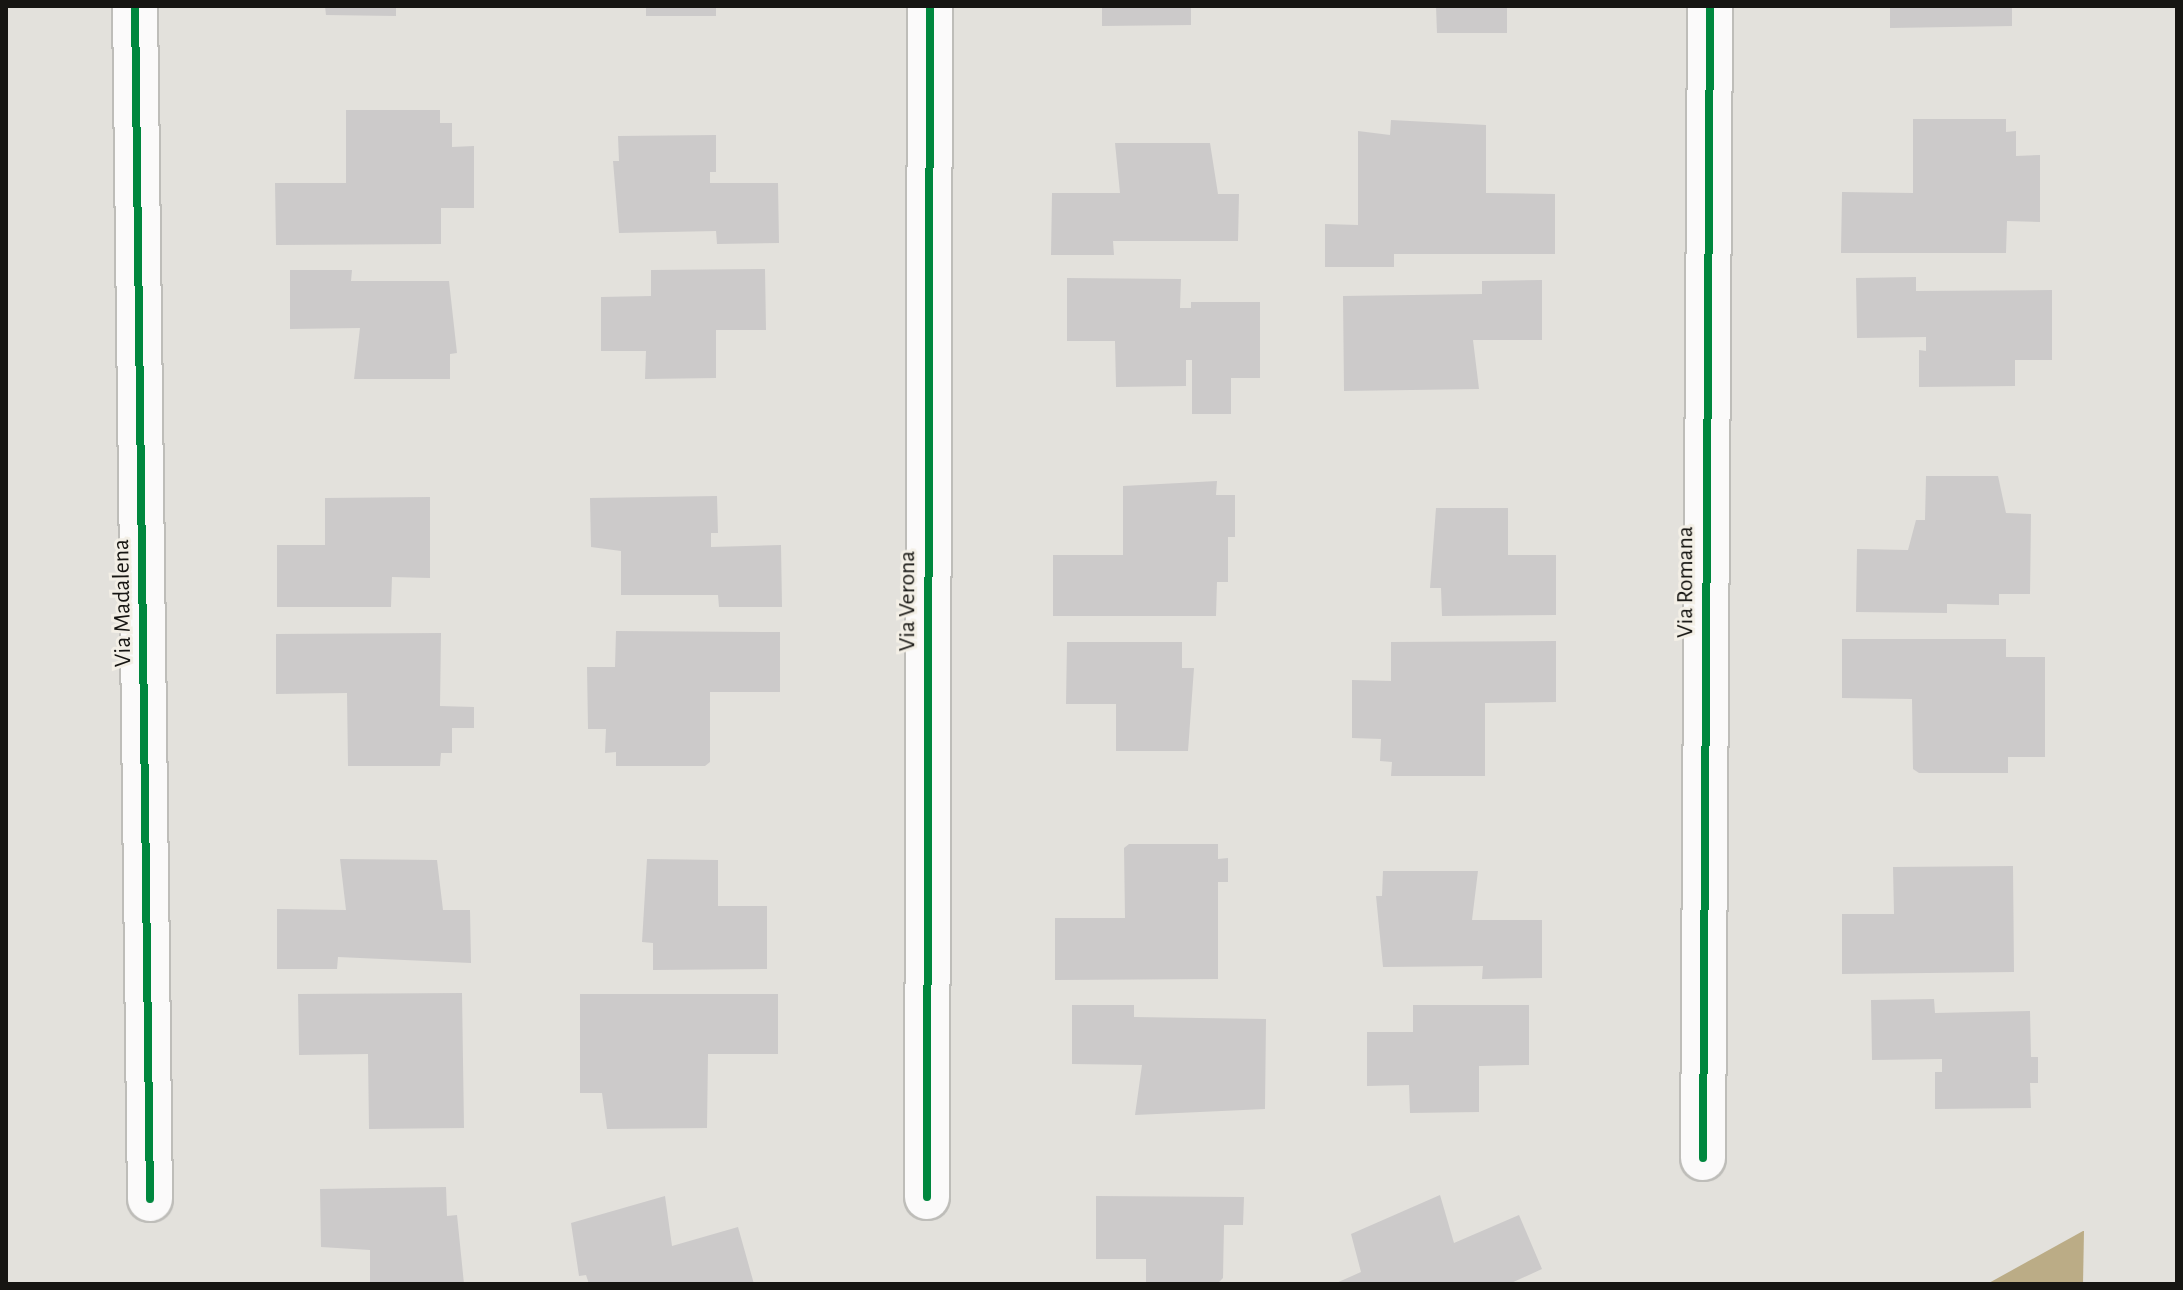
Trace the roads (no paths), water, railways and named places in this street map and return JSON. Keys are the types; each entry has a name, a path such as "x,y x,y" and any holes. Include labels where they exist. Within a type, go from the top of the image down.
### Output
{"street":[{"name":"Via Madalena","path":"135,6 150,1199"},
{"name":"Via Verona","path":"927,1197 930,6"},
{"name":"Via Romana","path":"1703,1158 1710,6"}]}
